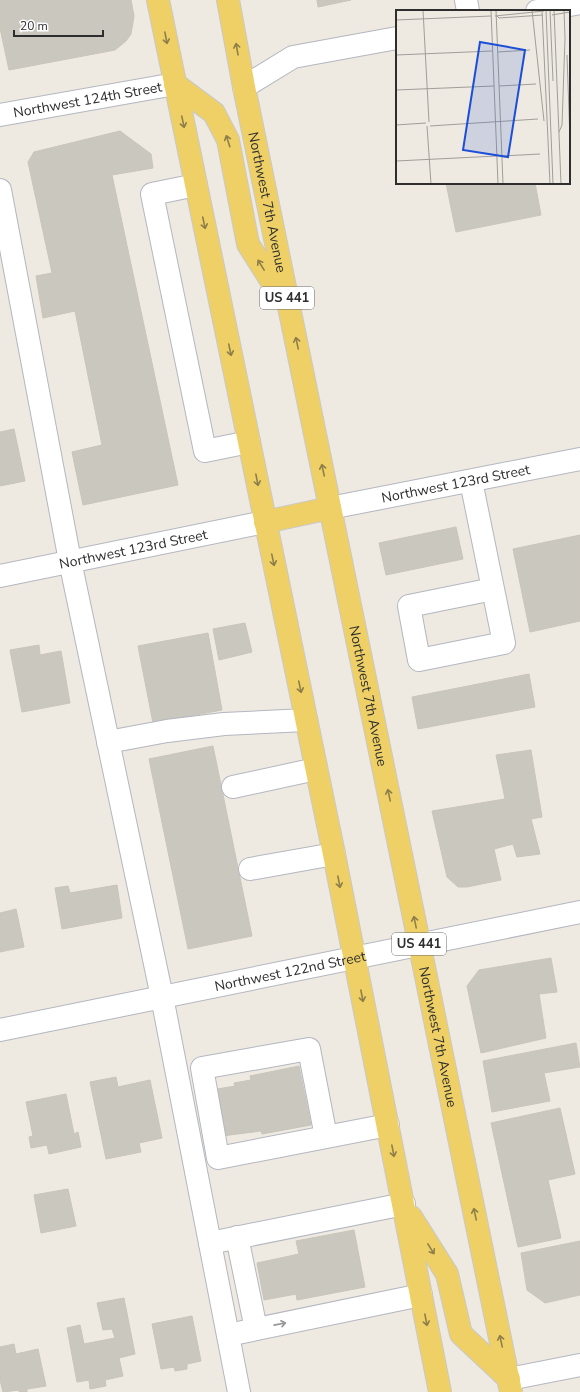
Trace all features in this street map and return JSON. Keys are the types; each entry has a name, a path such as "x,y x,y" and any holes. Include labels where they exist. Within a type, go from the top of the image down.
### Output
{"main road":[{"path":"158,0 334,854 440,1392"},
{"name":"Northwest 7th Avenue","path":"228,0 244,87 510,1386"},
{"path":"175,84 214,113 228,140 248,244 290,310"},
{"path":"266,522 330,508"},
{"path":"404,1204 447,1274 461,1334 510,1386"}],"street":[{"path":"466,0 468,10"},
{"path":"541,10 571,3"},
{"path":"244,87 294,57 396,38"},
{"name":"Northwest 124th Street","path":"0,115 175,84"},
{"path":"196,185 152,194 203,443 205,451 249,442"},
{"path":"0,190 70,561 162,997 239,1392"},
{"name":"Northwest 123rd Street","path":"330,508 580,459"},
{"path":"471,480 504,643 419,660 409,606 493,589"},
{"name":"Northwest 123rd Street","path":"0,576 266,522"},
{"path":"108,742 167,731 306,720"},
{"path":"233,787 316,769"},
{"path":"250,869 334,854"},
{"name":"Northwest 122nd Street","path":"0,1030 580,912"},
{"path":"326,1137 309,1049 202,1068 218,1158 388,1126"},
{"path":"210,1243 404,1204"},
{"path":"237,1238 256,1329"},
{"path":"228,1335 421,1295"},
{"path":"510,1386 580,1365"}],"building":[{"path":"0,0 131,0 134,16 131,34 126,41 115,50 9,70 0,28"},
{"path":"317,0 351,0 318,7"},
{"path":"120,131 151,154 153,168 112,175 178,485 83,505 72,452 102,445 75,311 43,318 36,276 52,273 28,162 34,152"},
{"path":"446,184 535,184 541,215 456,232"},
{"path":"14,429 25,481 0,486 0,432"},
{"path":"456,527 463,559 386,575 379,543"},
{"path":"580,535 580,621 530,632 513,549"},
{"path":"245,623 252,652 219,660 213,629"},
{"path":"208,633 222,710 153,723 138,646"},
{"path":"39,645 40,655 61,651 70,703 22,712 10,650"},
{"path":"529,674 535,707 418,729 412,697"},
{"path":"213,746 252,936 188,949 149,759"},
{"path":"531,750 542,817 531,819 540,854 517,857 513,844 494,849 501,880 467,887 458,887 447,877 432,811 505,799 496,755"},
{"path":"117,885 122,918 62,929 55,888 68,886 70,893"},
{"path":"16,909 24,947 0,952 0,913"},
{"path":"551,958 557,992 539,994 546,1038 481,1053 467,986 479,970"},
{"path":"576,1043 580,1067 544,1073 550,1101 492,1112 483,1061"},
{"path":"299,1066 311,1125 262,1134 261,1131 222,1136 212,1090 235,1086 234,1083 251,1080 250,1076"},
{"path":"116,1077 118,1087 150,1080 162,1138 139,1143 141,1152 106,1159 90,1082"},
{"path":"66,1094 74,1134 78,1132 81,1147 49,1154 47,1145 31,1148 29,1137 33,1136 26,1102"},
{"path":"560,1108 575,1174 548,1180 561,1238 518,1247 491,1123"},
{"path":"68,1189 76,1226 41,1233 34,1195"},
{"path":"354,1230 365,1287 297,1300 296,1294 264,1300 257,1263 299,1254 296,1241"},
{"path":"580,1241 580,1295 545,1303 527,1290 521,1253"},
{"path":"124,1298 135,1354 119,1358 123,1376 105,1380 106,1386 90,1389 89,1380 77,1382 67,1328 80,1325 84,1344 115,1338 112,1329 103,1330 97,1303"},
{"path":"192,1316 201,1361 187,1364 187,1369 175,1371 174,1367 161,1369 152,1324"},
{"path":"14,1344 16,1354 38,1349 46,1386 27,1389 27,1392 19,1392 19,1390 3,1392 0,1380 0,1347"}]}
